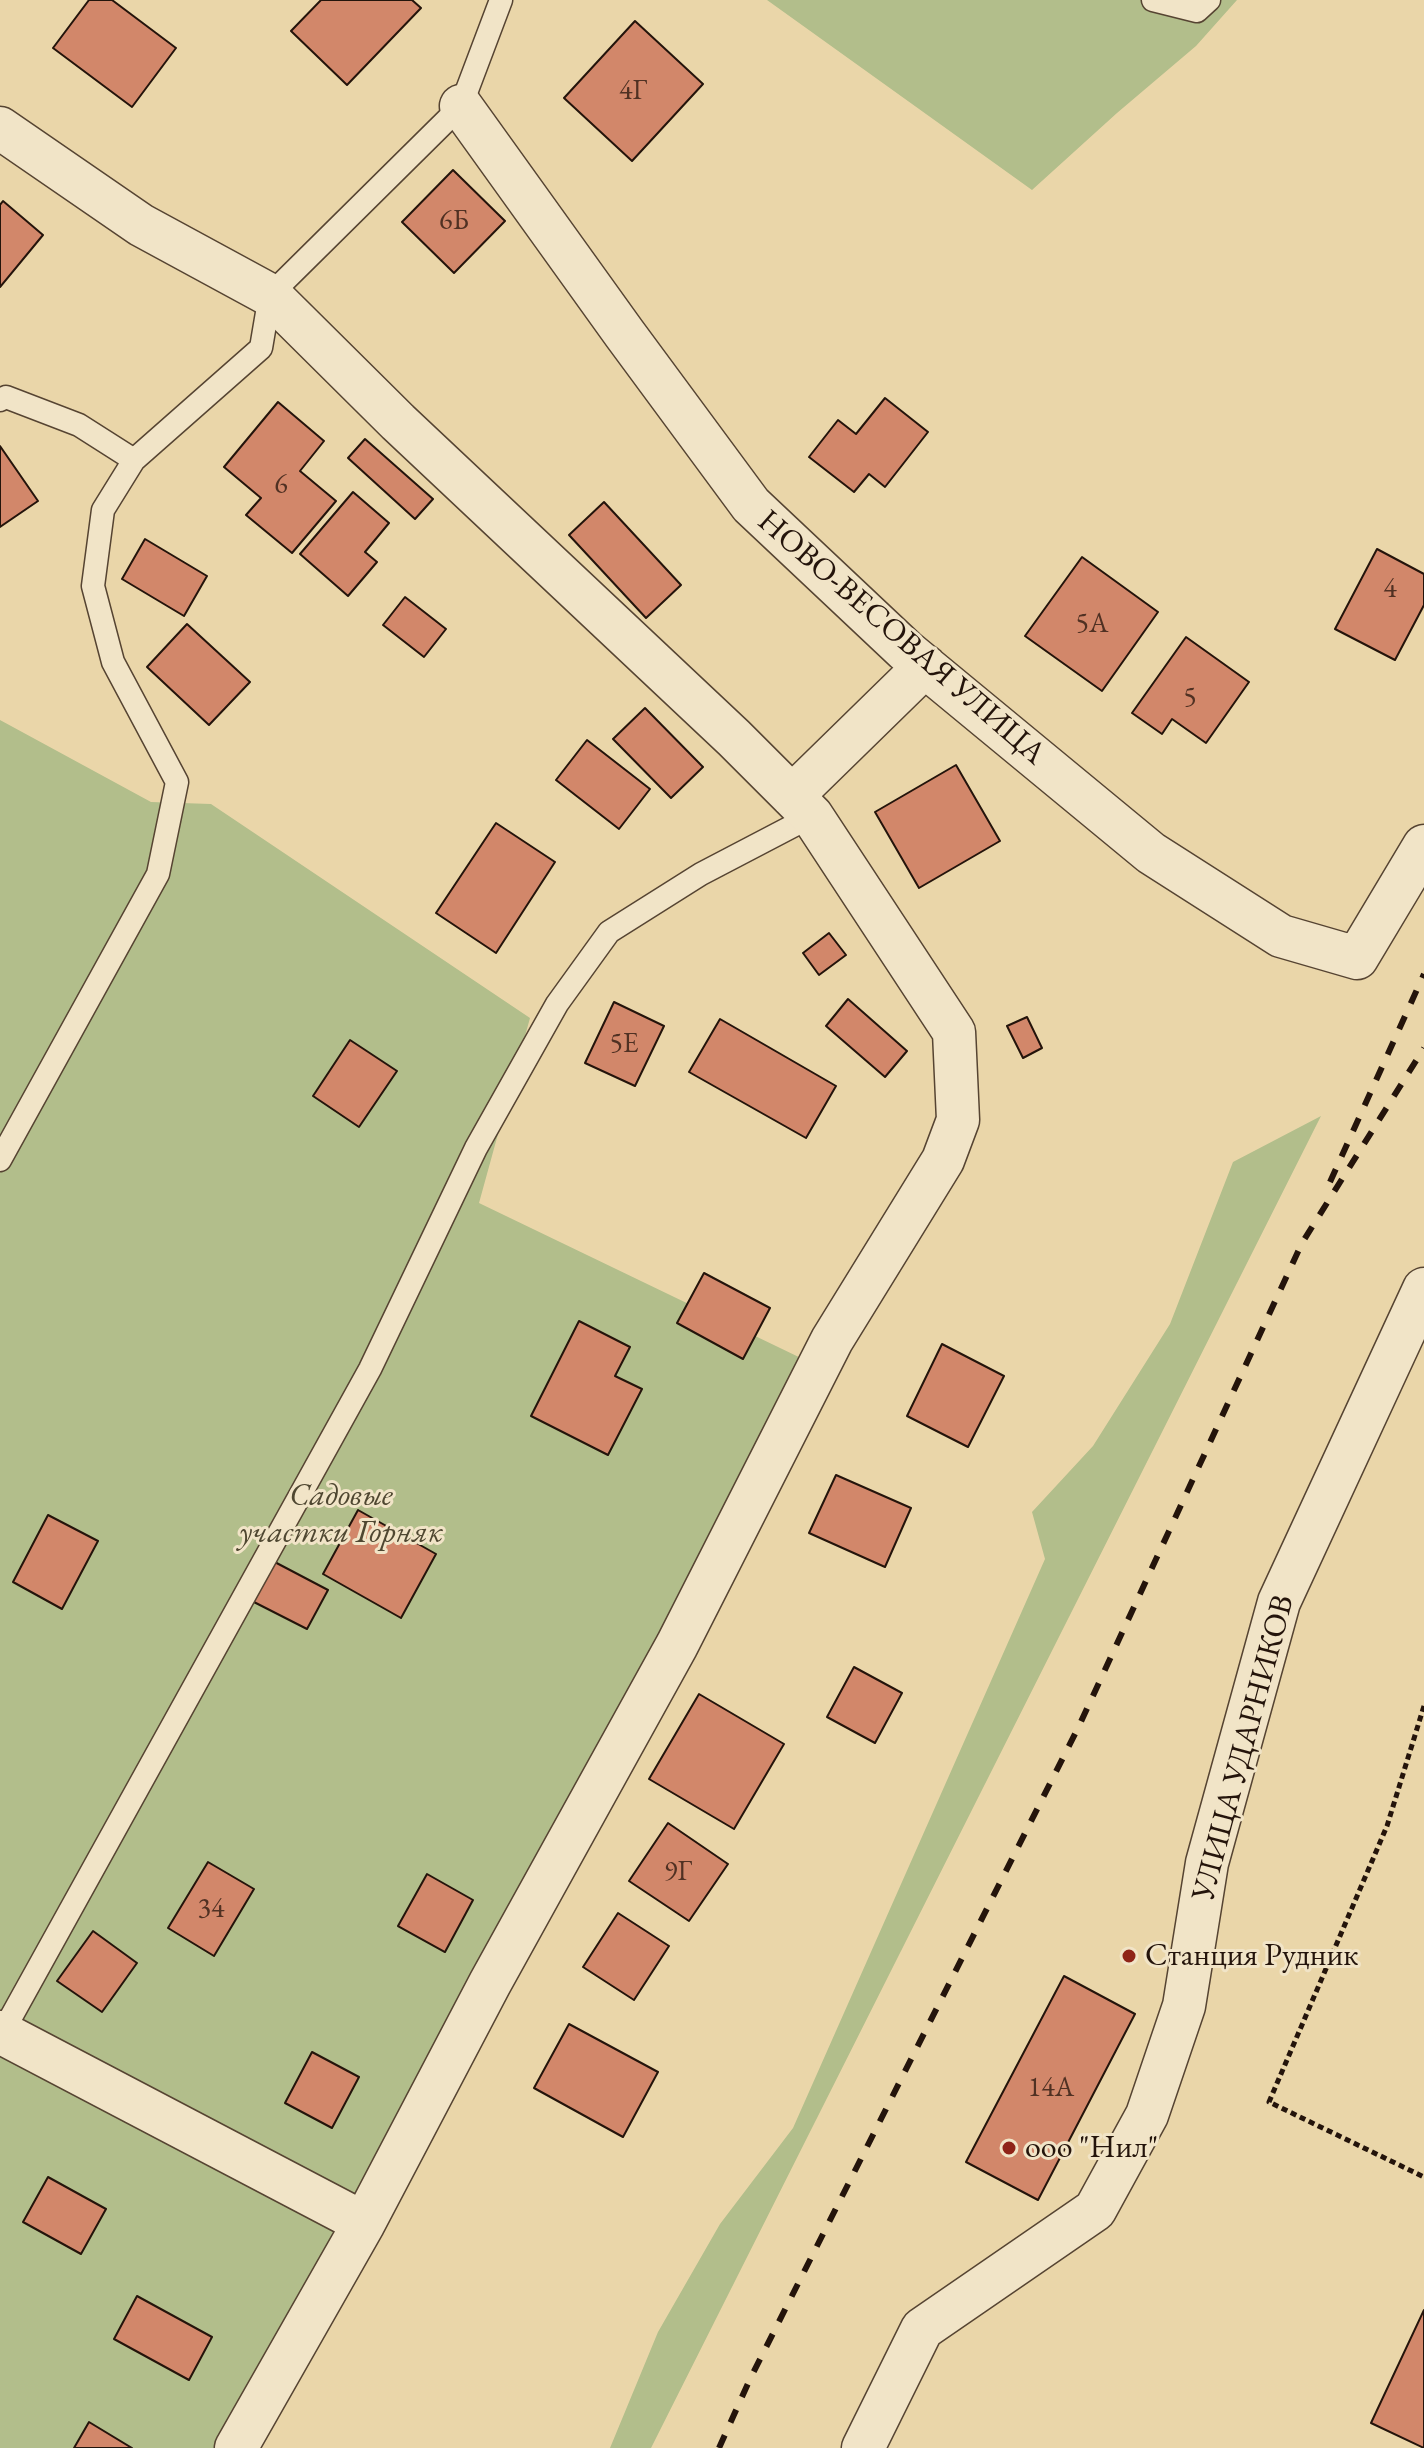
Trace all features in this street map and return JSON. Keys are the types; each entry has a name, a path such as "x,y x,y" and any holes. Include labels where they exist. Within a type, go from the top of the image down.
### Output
{"street":[{"name":"НОВО-ВЕСОВАЯ УЛИЦА","path":"461,106 751,505 925,666 1151,853 1281,936 1357,958 1424,846"},
{"path":"0,128 141,225 270,295 398,422 734,738 802,806 954,1032 958,1120 943,1160 832,1340 677,1645 490,1983 364,2223 236,2448"},
{"path":"802,806 925,666"},
{"name":"УЛИЦА УДАРНИКОВ","path":"863,2448 922,2329 1095,2210 1147,2115 1184,2006 1207,1863 1279,1602 1410,1351 1424,1289"},
{"path":"1,2034 364,2223"}],"lane":[{"path":"0,1160 158,874 177,782 113,662 93,586 103,510 134,460 261,348 270,295 461,106 501,0"},
{"path":"1153,0 1197,11 1209,0"},
{"path":"0,400 6,397 79,425 134,460"},
{"path":"1,2034 370,1369 476,1148 557,1004 609,932 802,806"}],"path":[{"path":"1424,1706 1387,1826 1269,2102 1424,2177"}],"green space":[{"path":"767,0 1237,0 1196,46 1032,190"},
{"name":"Садовые участки Горняк","path":"0,720 151,802 211,804 530,1018 479,1203 805,1360 239,2448 0,2448"},
{"path":"1321,1116 651,2448 610,2448 658,2332 720,2224 793,2128 1045,1559 1032,1512 1093,1446 1170,1324 1233,1162"}],"building":[{"path":"89,0 112,0 176,48 132,107 53,48"},
{"path":"321,0 412,0 421,8 347,85 291,31"},
{"path":"635,21 703,84 632,161 564,98"},
{"path":"453,170 505,221 454,273 402,222"},
{"path":"3,201 43,235 0,287 0,205"},
{"path":"885,398 928,432 885,487 869,474 854,492 809,457 838,420 856,434"},
{"path":"278,402 324,441 300,471 336,501 292,553 246,515 261,498 224,467"},
{"path":"365,439 433,499 415,519 348,458"},
{"path":"0,446 38,501 0,527"},
{"path":"353,492 389,523 365,552 377,562 348,596 300,554"},
{"path":"604,502 681,585 646,618 569,535"},
{"path":"145,539 207,576 184,616 122,579"},
{"path":"1377,549 1424,574 1424,605 1395,660 1335,629"},
{"path":"1082,557 1158,612 1102,691 1025,636"},
{"path":"405,597 446,629 424,657 383,625"},
{"path":"187,624 250,682 209,725 147,667"},
{"path":"1186,637 1249,682 1206,743 1172,719 1162,734 1132,713"},
{"path":"645,708 703,767 671,798 613,739"},
{"path":"587,740 650,789 619,829 556,780"},
{"path":"956,765 1000,841 919,888 875,812"},
{"path":"496,823 555,862 496,953 436,913"},
{"path":"829,933 846,955 819,975 803,953"},
{"path":"848,999 907,1051 885,1077 826,1026"},
{"path":"614,1002 664,1026 635,1086 585,1063"},
{"path":"1027,1017 1042,1048 1023,1058 1007,1026"},
{"path":"720,1019 836,1086 806,1138 689,1072"},
{"path":"350,1040 397,1071 359,1127 313,1096"},
{"path":"704,1273 770,1308 743,1359 677,1323"},
{"path":"579,1321 630,1347 615,1376 642,1389 608,1455 531,1416"},
{"path":"942,1344 1004,1376 968,1447 907,1416"},
{"path":"836,1475 911,1508 885,1567 809,1533"},
{"path":"358,1510 436,1554 401,1618 323,1574"},
{"path":"48,1515 98,1541 62,1609 13,1582"},
{"path":"269,1559 328,1590 307,1629 248,1599"},
{"path":"854,1667 902,1693 875,1743 827,1717"},
{"path":"699,1694 784,1744 734,1829 649,1779"},
{"path":"668,1823 728,1864 689,1921 629,1881"},
{"path":"208,1862 254,1889 214,1956 168,1928"},
{"path":"427,1874 473,1900 445,1952 398,1926"},
{"path":"618,1913 669,1946 634,2000 583,1967"},
{"path":"93,1931 137,1963 102,2012 57,1981"},
{"path":"1064,1976 1135,2014 1038,2200 966,2162"},
{"path":"569,2024 658,2072 623,2137 534,2088"},
{"path":"312,2052 359,2077 332,2128 285,2103"},
{"path":"48,2177 106,2209 81,2254 23,2222"},
{"path":"137,2296 212,2337 189,2380 114,2339"},
{"path":"1424,2310 1424,2448 1371,2423"},
{"path":"89,2422 132,2448 74,2448"}],"railway":[{"path":"1330,1182 1424,974"},
{"path":"719,2448 750,2379 1079,1726 1302,1243 1424,1048"}],"place":[{"name":"Станция Рудник","path":"1129,1956"},
{"name":"ооо \"Нил\"","path":"1009,2148"}]}
